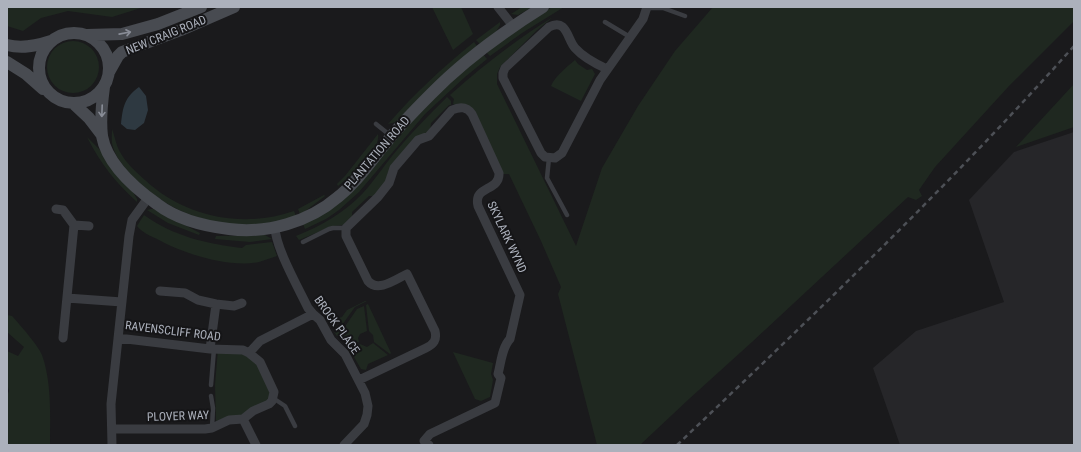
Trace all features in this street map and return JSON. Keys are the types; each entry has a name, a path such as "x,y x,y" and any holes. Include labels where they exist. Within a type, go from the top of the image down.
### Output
{"street":[{"name":"NEW CRAIG ROAD","path":"86,35 122,34 158,24 201,7"},
{"name":"NEW CRAIG ROAD","path":"108,74 118,56 122,52 181,30 234,7"},
{"path":"498,7 513,26"},
{"name":"PLANTATION ROAD","path":"104,87 102,135 105,145 118,168 148,198 171,213 213,228 248,230 275,227 300,219 319,210 338,198 359,176 410,115 452,74 481,49 543,7"},
{"path":"607,69 586,58 574,47 567,32 558,25 549,27 505,68 503,78 541,153 545,157 555,158 562,153 607,69 643,19 647,7"},
{"path":"7,44 27,47 35,46 51,41 67,33 77,32 86,35 98,43 106,54 109,64 104,87 94,97 80,103 73,103 56,99 26,74 7,62"},
{"path":"49,93 39,76 38,66 42,52 51,41"},
{"name":"PLANTATION ROAD","path":"73,103 89,118 102,135"},
{"name":"SKYLARK WYND","path":"346,228 378,197 389,183 394,168 418,140 429,136 452,110 460,108 469,110 499,173 498,180 494,185 482,191 479,195 477,201 478,206 520,295 510,339 506,344 498,374 501,378 494,403 430,434 424,441 429,445"},
{"name":"RAVENSCLIFF ROAD","path":"148,198 132,220 118,338 212,349 236,350 249,353"},
{"path":"56,209 63,210 74,225 63,338"},
{"path":"74,225 89,226"},
{"name":"BROCK PLACE","path":"275,227 277,239 283,256 308,308 320,320 331,340 345,354 365,393 368,406 368,415 360,428 344,445"},
{"path":"346,228 346,236 368,282 374,286 381,286 407,274 436,336 432,345 359,380"},
{"path":"160,291 185,293 198,300 216,304 234,306 242,303"},
{"path":"67,298 122,302"},
{"path":"212,349 216,304"},
{"path":"256,445 243,419 253,411 269,404 273,398 274,388 260,362 249,353 266,337 313,314"},
{"path":"112,445 111,404 118,338"},
{"name":"PLOVER WAY","path":"112,429 212,428 229,420 243,419"}],"lane":[{"path":"647,7 663,8 685,16"},
{"path":"605,22 630,37"},
{"path":"376,124 391,136"},
{"path":"549,158 548,178 566,215"},
{"path":"303,242 329,229 346,228"},
{"path":"211,385 212,349"},
{"path":"211,396 213,408 212,428"},
{"path":"273,398 285,406 295,426"}],"shaded area":[{"path":"7,7 144,7 112,17 68,11 41,18 23,31 7,26"},
{"path":"432,7 461,7 473,34 453,50"},
{"path":"522,7 533,7 518,15 511,14"},
{"path":"552,7 564,7 522,33 490,56 486,52 524,25"},
{"path":"713,7 1074,7 1074,21 1009,86 935,167 919,190 922,196 916,200 908,197 640,445 597,445 558,294 561,287 509,174 503,174 475,111 453,104 454,99 450,95 500,54 553,17 536,31 500,67 497,74 497,84 576,246 602,168 638,106 675,51"},
{"path":"500,22 496,32 480,44 476,40"},
{"path":"68,41 78,41 92,48 99,62 99,72 92,86 78,93 68,93 58,89 51,82 47,72 47,62 51,52 58,45"},
{"path":"474,42 477,46 396,122 388,124 429,81"},
{"path":"483,54 487,59 425,114 359,192 339,210 326,219 305,229 303,224 397,136 446,86"},
{"path":"575,60 587,70 592,69 595,74 581,101 551,86 558,75"},
{"path":"1074,84 1074,127 1016,147"},
{"path":"139,87 146,96 148,110 144,123 135,130 127,129 121,124 125,103 130,95"},
{"path":"447,97 451,101 451,105 449,105 431,123 430,131 417,137 388,172 386,182 374,196 369,196 352,212 352,218 344,225 333,226 299,240 296,236 332,218 356,200 403,143"},
{"path":"112,129 122,156 128,164 161,193 178,203 196,211 235,219 254,219 294,211 296,216 276,222 235,225 206,220 176,209 154,195 124,167 117,157 113,147"},
{"path":"1074,132 1074,445 900,445 873,368 916,331 1004,302 969,200 1014,152"},
{"path":"378,134 378,141 375,148 364,163 338,186 337,184"},
{"path":"87,137 101,151 133,192 137,202 109,172"},
{"path":"324,195 325,196 300,214 298,209"},
{"path":"154,209 200,233 199,235 168,223 147,210"},
{"path":"144,215 179,234 216,244 242,248 246,245 272,242 277,256 259,262 234,263 207,258 180,250 141,230 137,226"},
{"path":"265,235 272,239 250,242 215,239 216,236"},
{"path":"367,301 355,307 342,325 339,318 342,317 347,310"},
{"path":"368,304 391,353 390,354 374,342 373,335 369,331 366,305"},
{"path":"364,306 367,331 360,334 358,338 359,342 351,345 342,336 337,336 334,332 344,328 357,309"},
{"path":"7,315 12,316 20,324 42,355 49,388 50,445 7,445 7,396 9,391 7,384 7,351 18,356 24,347 7,332"},
{"path":"373,343 388,355 368,364 366,370 361,369 354,357 355,351 353,347 360,344 367,347"},
{"path":"218,349 254,356 274,396 243,419 216,421 215,385"},
{"path":"453,352 493,363 491,374 493,380 490,397 481,401 475,399"}],"railway":[{"path":"677,445 880,250 1027,98 1074,46"}]}
